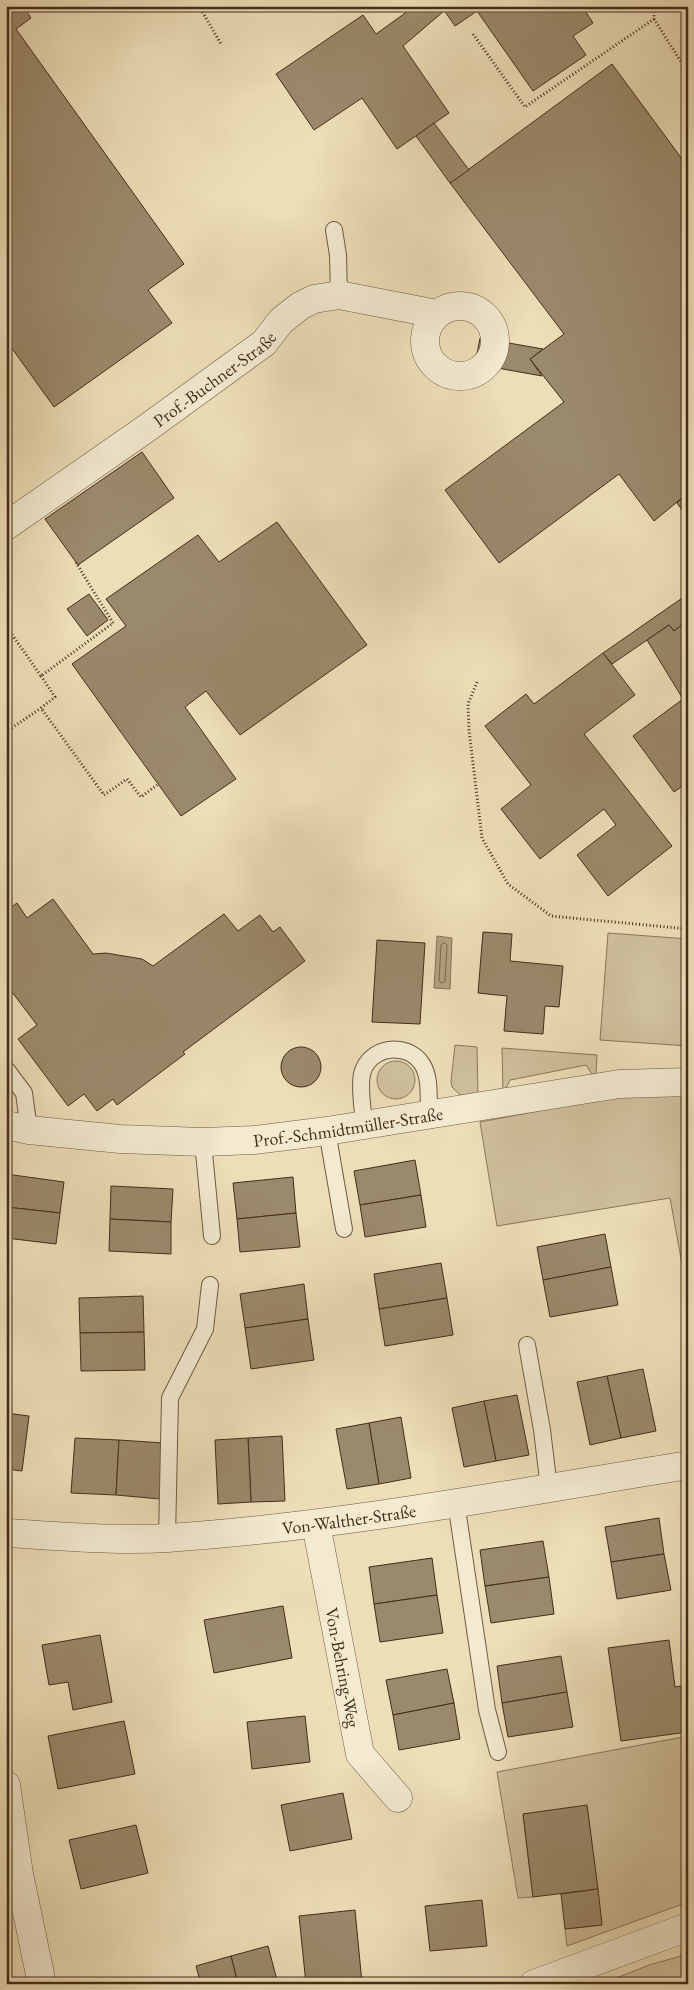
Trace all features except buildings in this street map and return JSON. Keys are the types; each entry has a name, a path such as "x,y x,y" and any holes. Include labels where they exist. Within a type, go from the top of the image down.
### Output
{"street":[{"name":"Prof.-Buchner-Straße","path":"6,526 140,434 264,343 281,321 300,306 314,299 339,295 437,314"},
{"name":"Prof.-Schmidtmüller-Straße","path":"18,1128 120,1139 203,1142 254,1140 326,1131 619,1084 688,1082"},
{"name":"Von-Walther-Straße","path":"6,1533 116,1538 167,1538 316,1524 688,1465"},
{"name":"Von-Behring-Weg","path":"316,1524 360,1754 398,1798"},
{"path":"6,1784 19,1874 42,1984"},
{"path":"534,1984 688,1927"}],"lane":[{"path":"334,230 338,255 339,295"},
{"path":"364,1124 361,1087 362,1074 368,1062 378,1053 390,1049 403,1050 415,1056 423,1065 428,1078 429,1113"},
{"path":"6,1069 24,1093 18,1128"},
{"path":"326,1131 344,1229"},
{"path":"203,1142 212,1236"},
{"path":"167,1538 170,1398 205,1329 210,1285"},
{"path":"526,1345 542,1430 549,1488"},
{"path":"456,1502 487,1710 498,1752"}],"path":[{"path":"199,6 221,44"},
{"path":"654,6 654,19 688,73"},
{"path":"473,34 525,107 654,19"},
{"path":"41,676 113,622 75,561"},
{"path":"6,626 56,697 6,732"},
{"path":"477,682 468,704 468,712 482,838 508,884 551,916 688,929"},
{"path":"41,708 104,795 127,780 141,797 157,785"}],"shaded area":[{"path":"608,933 688,939 688,1046 600,1040"},
{"path":"455,1045 477,1047 478,1095 460,1095 452,1087"},
{"path":"502,1048 597,1055 596,1074 592,1074 586,1065 510,1080 503,1092"},
{"path":"396,1061 403,1062 409,1067 414,1073 414,1087 409,1093 403,1098 396,1099 389,1098 383,1093 378,1087 377,1080 378,1073 383,1067 389,1062"},
{"path":"635,1093 688,1094 688,1297 670,1198 497,1226 480,1122"},
{"path":"688,1736 688,1902 567,1946 565,1929 602,1925 587,1806 523,1814 533,1897 518,1898 497,1772"},
{"path":"688,1954 688,1984 601,1984 649,1965"}],"water":[{"path":"437,936 452,938 450,989 434,988"}]}
